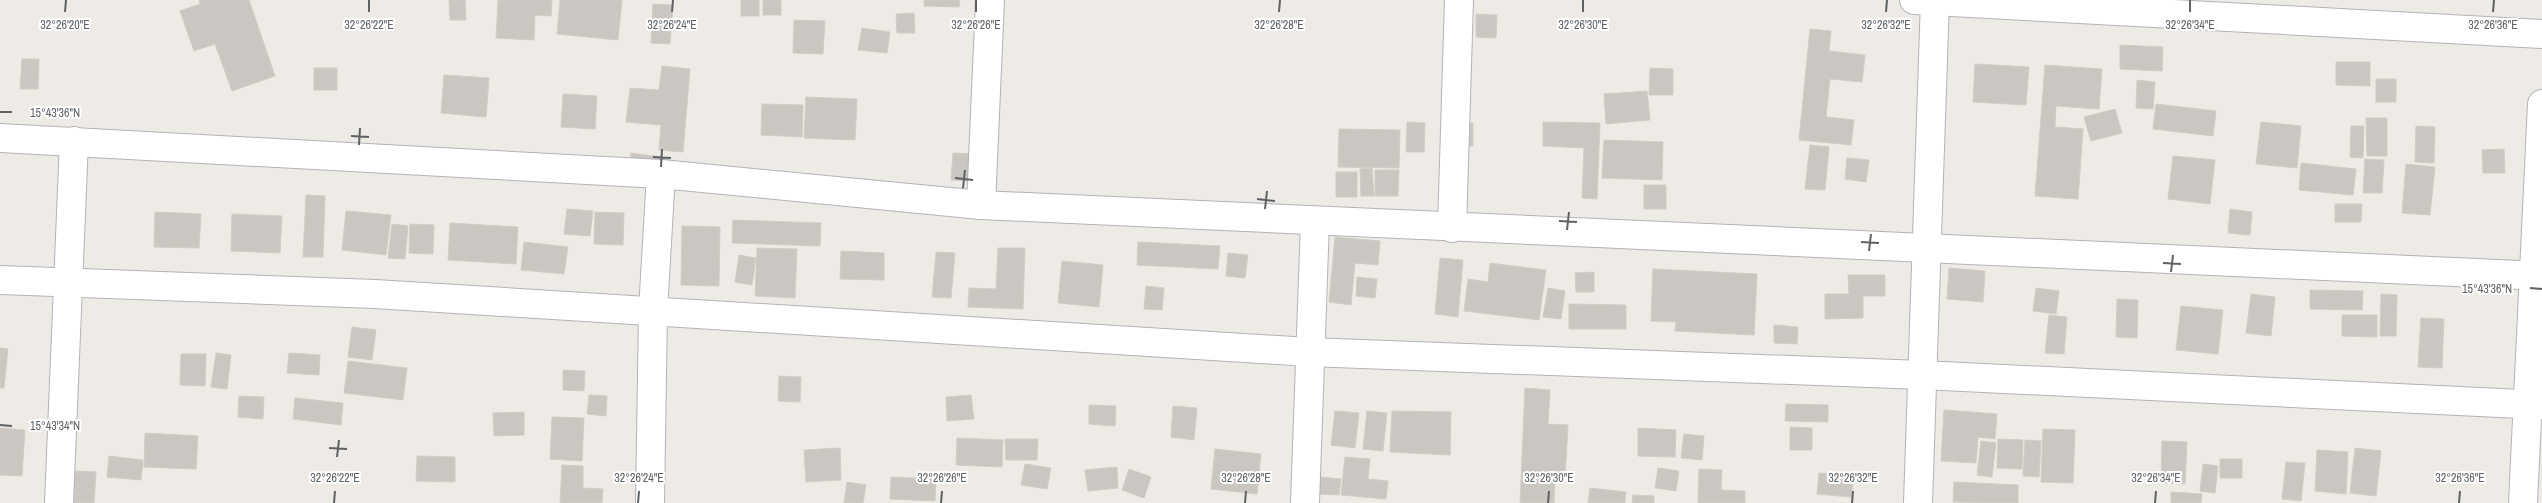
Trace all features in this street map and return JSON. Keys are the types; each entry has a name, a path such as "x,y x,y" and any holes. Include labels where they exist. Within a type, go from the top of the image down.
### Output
{"street":[{"path":"981,205 990,0"},
{"path":"1452,228 1459,0"},
{"path":"1918,503 1926,247 1928,0 2542,34"},
{"path":"2523,503 2535,404 2542,104"},
{"path":"0,138 661,174 981,205 1452,228 1926,247 2538,276"},
{"path":"59,503 74,141"},
{"path":"650,503 653,311 661,174"},
{"path":"1305,503 1315,221"},
{"path":"0,280 375,294 1309,352 1922,375 2535,404"}],"building":[{"path":"199,0 249,0 275,76 232,91 215,44 194,51 180,11 200,4"},
{"path":"449,0 465,0 466,20 450,20"},
{"path":"498,0 552,0 551,16 535,15 534,40 496,38"},
{"path":"560,0 622,0 618,40 557,34"},
{"path":"741,0 759,0 759,16 741,16"},
{"path":"763,0 781,0 781,15 763,15"},
{"path":"924,0 960,0 959,7 924,6"},
{"path":"653,4 673,5 670,44 651,43"},
{"path":"914,13 915,33 897,33 896,14"},
{"path":"1476,14 1497,15 1496,38 1476,37"},
{"path":"794,20 825,21 823,54 793,53"},
{"path":"862,28 890,32 887,53 858,50"},
{"path":"1810,29 1831,31 1829,51 1865,55 1862,82 1830,79 1826,117 1854,120 1851,145 1799,140"},
{"path":"2120,45 2163,47 2162,71 2120,69"},
{"path":"22,59 39,59 38,89 20,89"},
{"path":"2336,62 2370,62 2370,86 2336,85"},
{"path":"1975,64 2029,67 2026,105 1973,102"},
{"path":"2045,65 2102,69 2099,109 2056,106 2055,127 2083,129 2078,199 2035,196"},
{"path":"662,66 690,69 683,152 659,150 661,125 626,122 630,88 659,90"},
{"path":"314,68 337,68 337,90 314,90"},
{"path":"1650,68 1673,69 1673,95 1649,95"},
{"path":"444,75 489,78 486,117 441,113"},
{"path":"2376,79 2396,79 2396,102 2376,102"},
{"path":"2137,80 2155,82 2153,109 2136,108"},
{"path":"1647,91 1650,120 1606,124 1604,94"},
{"path":"563,94 597,96 595,129 561,127"},
{"path":"806,97 857,99 855,140 804,138"},
{"path":"762,104 803,105 802,137 761,135"},
{"path":"2156,104 2216,111 2213,136 2153,129"},
{"path":"2115,109 2122,133 2091,141 2084,117"},
{"path":"2366,118 2387,118 2387,156 2367,156"},
{"path":"1407,122 1425,123 1424,152 1406,152"},
{"path":"1543,122 1600,123 1597,199 1582,198 1584,148 1543,146"},
{"path":"2261,122 2301,126 2297,168 2256,164"},
{"path":"1454,123 1473,123 1473,146 1453,145"},
{"path":"2351,126 2364,126 2363,158 2350,157"},
{"path":"2416,126 2435,127 2434,163 2415,162"},
{"path":"1339,129 1400,130 1399,168 1338,167"},
{"path":"1604,140 1663,142 1662,180 1602,178"},
{"path":"1810,145 1829,147 1825,190 1805,189"},
{"path":"2504,149 2505,173 2483,173 2482,150"},
{"path":"631,153 670,158 668,178 629,173"},
{"path":"953,153 977,154 975,181 951,180"},
{"path":"2173,156 2215,160 2210,204 2168,199"},
{"path":"1847,158 1869,160 1866,182 1845,179"},
{"path":"2365,159 2384,160 2382,193 2363,193"},
{"path":"2301,163 2356,169 2353,195 2299,190"},
{"path":"2406,164 2435,167 2430,215 2402,213"},
{"path":"1372,168 1374,196 1361,196 1360,169"},
{"path":"1375,170 1399,170 1398,196 1375,196"},
{"path":"1336,172 1357,172 1357,197 1336,197"},
{"path":"1644,185 1666,185 1666,209 1644,209"},
{"path":"306,195 325,196 323,257 303,257"},
{"path":"2335,204 2362,204 2361,222 2335,222"},
{"path":"567,209 593,211 590,236 564,234"},
{"path":"2230,209 2252,212 2250,235 2228,233"},
{"path":"346,211 391,215 386,255 342,250"},
{"path":"155,212 201,214 199,248 154,247"},
{"path":"595,212 624,213 623,245 594,244"},
{"path":"232,214 282,216 280,253 231,251"},
{"path":"733,220 821,223 820,246 732,243"},
{"path":"450,223 518,227 516,264 448,260"},
{"path":"392,224 408,226 405,259 388,258"},
{"path":"410,224 434,225 433,254 409,253"},
{"path":"682,226 720,227 719,286 681,285"},
{"path":"1335,237 1380,241 1378,265 1355,263 1351,305 1329,302"},
{"path":"524,242 568,247 564,274 521,270"},
{"path":"1138,242 1220,246 1218,269 1137,265"},
{"path":"757,248 797,249 795,298 755,296"},
{"path":"998,248 1025,248 1023,309 968,307 969,288 996,289"},
{"path":"841,251 884,253 884,280 840,279"},
{"path":"936,252 955,253 951,298 932,297"},
{"path":"1228,253 1248,255 1245,278 1226,276"},
{"path":"739,255 756,258 752,285 735,282"},
{"path":"1440,258 1463,260 1458,317 1435,314"},
{"path":"1062,261 1103,265 1099,307 1058,303"},
{"path":"1490,263 1546,270 1539,320 1464,311 1468,279 1488,282"},
{"path":"1949,268 1985,271 1983,302 1947,299"},
{"path":"1653,269 1757,274 1754,335 1675,331 1676,322 1651,321"},
{"path":"1594,272 1594,292 1576,292 1575,273"},
{"path":"1848,275 1885,275 1885,296 1863,296 1863,318 1825,319 1825,294 1849,294"},
{"path":"1357,277 1377,279 1375,298 1356,296"},
{"path":"1146,286 1164,288 1162,310 1144,309"},
{"path":"1548,288 1565,291 1561,319 1543,317"},
{"path":"2036,288 2059,291 2056,314 2033,311"},
{"path":"2310,290 2363,291 2362,310 2310,309"},
{"path":"2251,294 2275,297 2271,336 2246,333"},
{"path":"2381,294 2397,295 2396,336 2380,336"},
{"path":"2117,299 2138,300 2137,338 2116,337"},
{"path":"1569,304 1626,305 1626,329 1569,329"},
{"path":"2181,306 2223,310 2218,354 2176,350"},
{"path":"2049,315 2067,317 2064,354 2045,353"},
{"path":"2342,315 2377,315 2377,337 2342,336"},
{"path":"2421,318 2444,319 2442,368 2418,367"},
{"path":"1774,325 1798,327 1797,344 1774,343"},
{"path":"352,327 376,330 372,360 348,357"},
{"path":"0,348 8,349 4,388 0,388"},
{"path":"216,353 231,355 227,389 211,387"},
{"path":"289,353 320,355 319,375 287,373"},
{"path":"181,354 206,354 205,386 180,385"},
{"path":"348,361 407,368 403,400 344,393"},
{"path":"563,370 585,371 584,391 563,390"},
{"path":"779,376 801,377 800,402 778,401"},
{"path":"1525,388 1550,390 1548,424 1568,425 1565,479 1555,478 1554,503 1520,503"},
{"path":"589,395 607,396 606,416 587,414"},
{"path":"971,395 974,419 947,421 946,397"},
{"path":"239,396 264,397 263,419 238,417"},
{"path":"295,398 343,403 341,425 293,419"},
{"path":"1786,404 1828,405 1828,422 1785,421"},
{"path":"1089,405 1116,406 1115,426 1089,424"},
{"path":"1173,406 1197,408 1194,440 1171,437"},
{"path":"1944,410 1997,414 1995,439 1978,437 1976,463 1941,461"},
{"path":"1335,411 1359,413 1355,448 1331,445"},
{"path":"1367,411 1387,413 1383,451 1363,449"},
{"path":"1392,411 1451,412 1450,455 1390,452"},
{"path":"524,412 524,435 494,436 493,413"},
{"path":"552,417 584,418 582,461 550,459"},
{"path":"1790,427 1812,428 1812,450 1790,450"},
{"path":"0,428 25,430 22,476 0,475"},
{"path":"1638,428 1676,430 1675,457 1638,456"},
{"path":"2043,429 2075,430 2073,483 2041,482"},
{"path":"145,433 198,436 196,469 144,467"},
{"path":"1684,434 1704,436 1702,460 1681,458"},
{"path":"957,438 1003,440 1002,467 956,465"},
{"path":"1005,439 1038,439 1037,460 1006,460"},
{"path":"1998,439 2023,440 2022,469 1997,468"},
{"path":"2025,440 2041,441 2039,477 2023,476"},
{"path":"1981,441 1996,443 1992,477 1977,475"},
{"path":"2162,441 2187,442 2185,484 2161,483"},
{"path":"840,448 841,480 806,482 804,450"},
{"path":"2355,448 2381,451 2376,496 2350,493"},
{"path":"1215,449 1261,454 1257,494 1211,489"},
{"path":"2317,450 2348,452 2346,494 2315,491"},
{"path":"109,456 143,460 141,480 107,477"},
{"path":"417,456 455,457 455,482 416,481"},
{"path":"1345,457 1370,459 1368,479 1388,481 1386,499 1341,495"},
{"path":"2220,459 2242,459 2242,478 2220,478"},
{"path":"2286,462 2305,463 2301,501 2282,499"},
{"path":"1025,464 1051,468 1047,489 1021,485"},
{"path":"2203,464 2218,466 2215,493 2200,491"},
{"path":"562,465 583,466 583,488 603,489 602,503 560,503"},
{"path":"1117,467 1118,488 1088,491 1085,470"},
{"path":"1658,468 1679,471 1676,491 1655,488"},
{"path":"1129,469 1151,477 1144,498 1122,490"},
{"path":"1699,469 1722,470 1721,490 1745,491 1745,503 1698,503"},
{"path":"75,471 96,472 94,503 74,503"},
{"path":"1819,473 1854,476 1851,497 1817,494"},
{"path":"891,477 936,479 935,501 890,499"},
{"path":"1320,477 1341,479 1339,495 1319,494"},
{"path":"847,482 866,485 863,503 844,503"},
{"path":"1954,482 2018,485 2018,503 1953,502"},
{"path":"1590,488 1626,492 1625,503 1588,503"},
{"path":"2171,492 2202,494 2201,503 2171,503"},
{"path":"1633,495 1654,496 1654,503 1632,503"}]}
